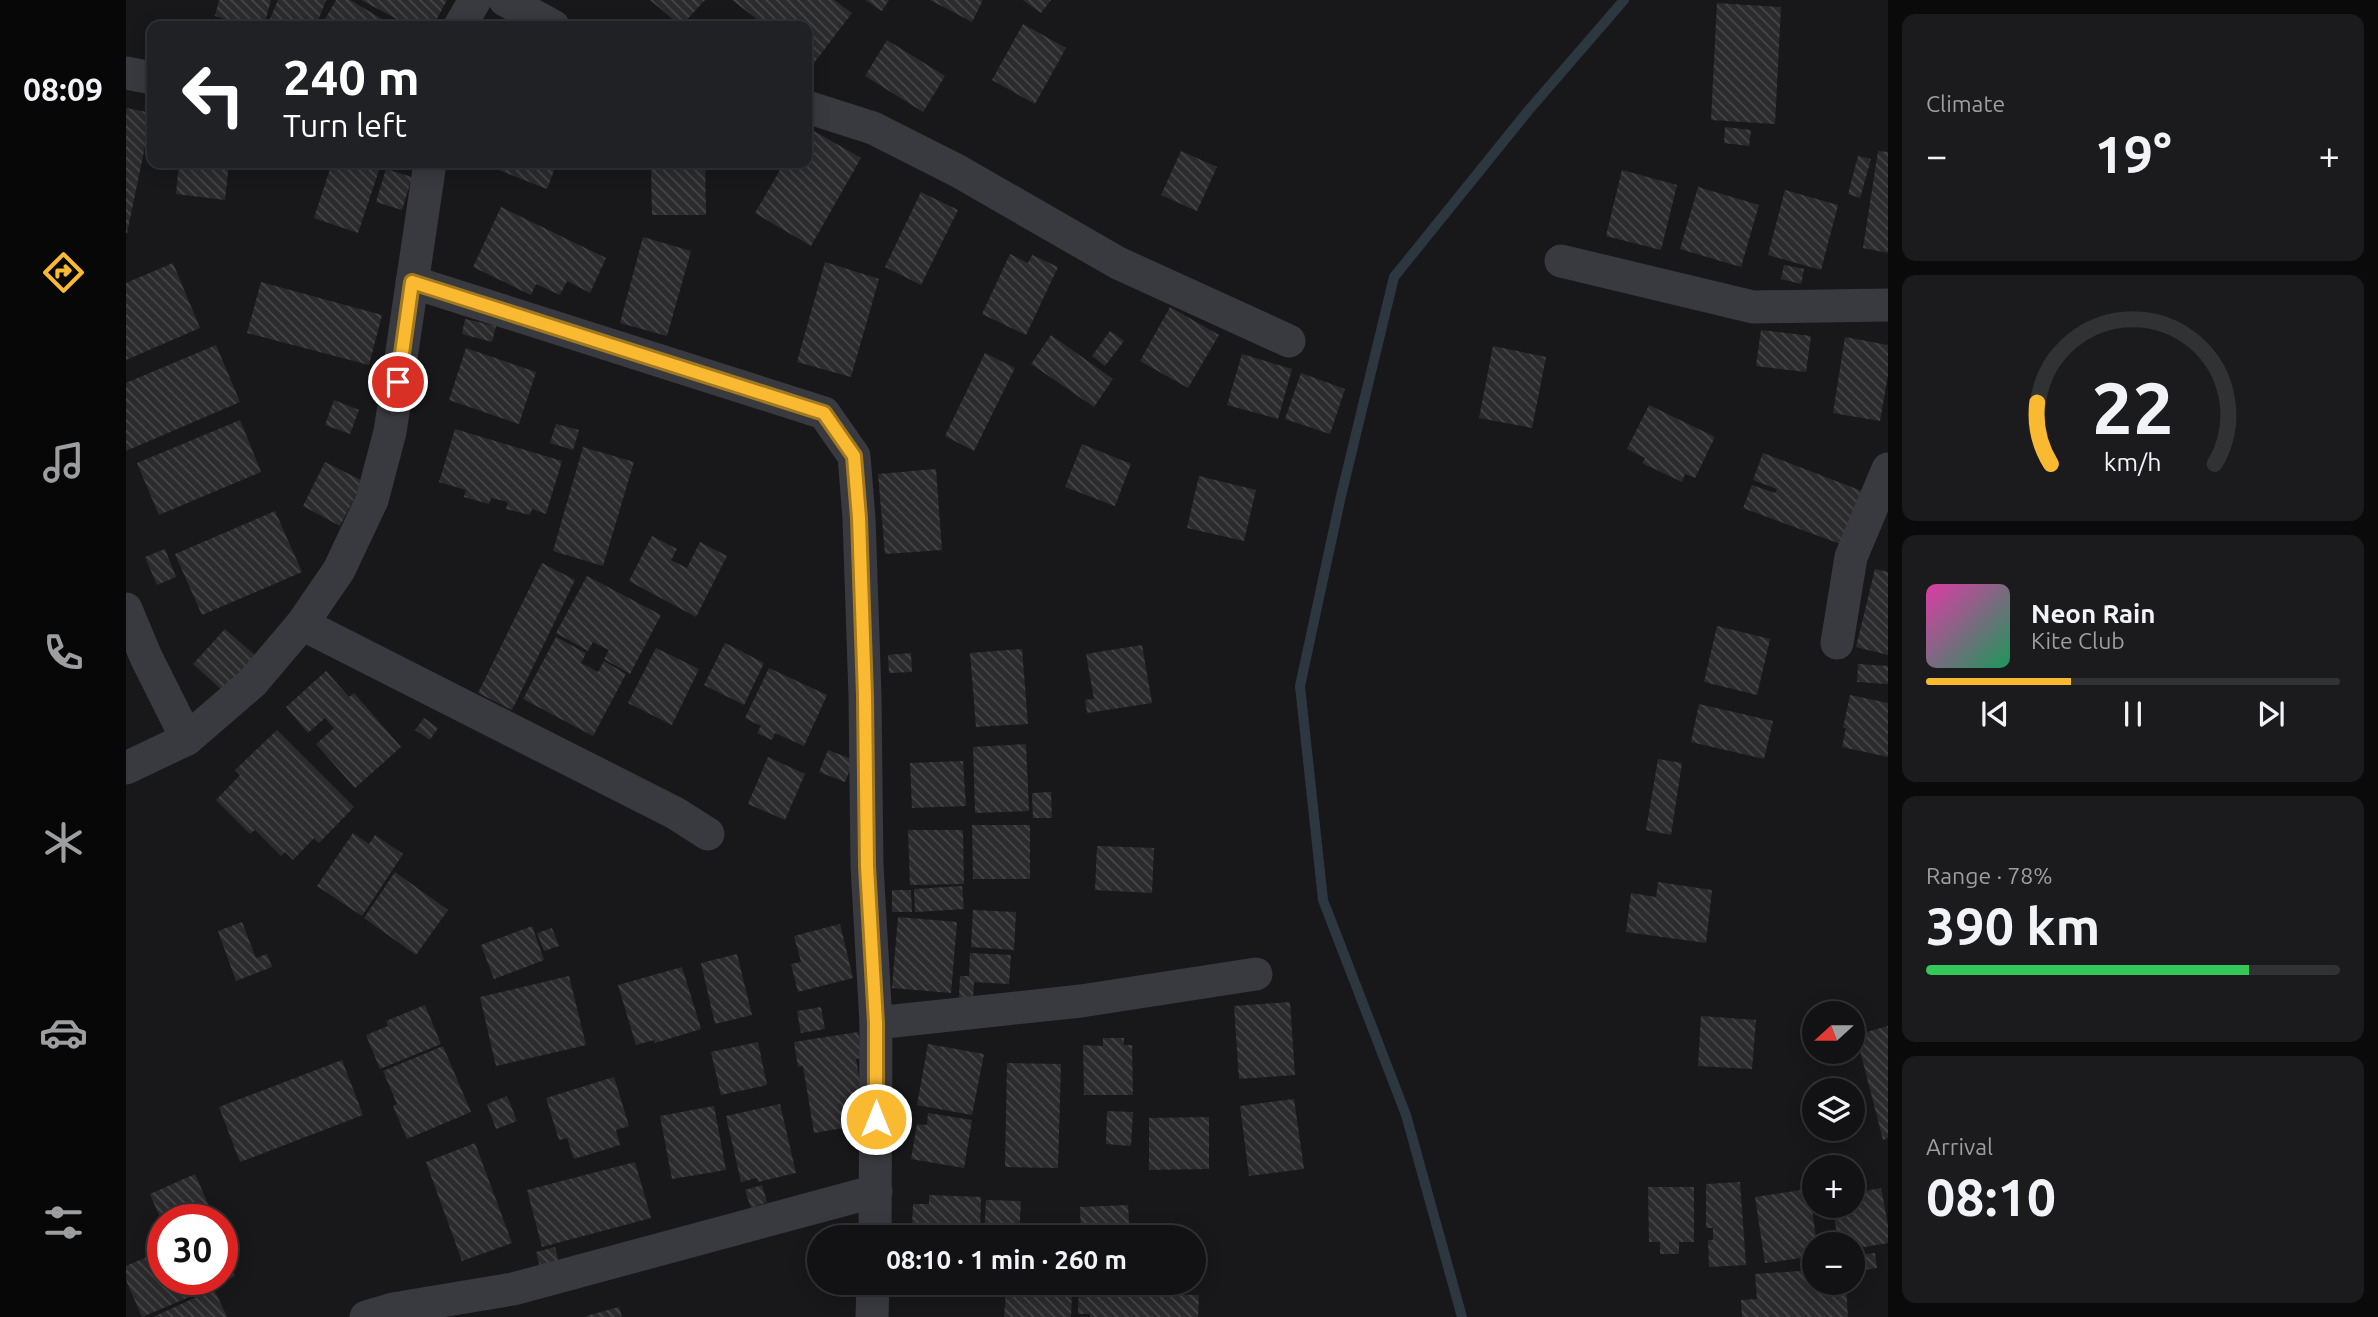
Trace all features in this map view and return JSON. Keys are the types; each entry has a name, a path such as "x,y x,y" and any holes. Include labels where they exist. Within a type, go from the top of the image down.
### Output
{"street":[{"path":"463,21 475,0"},
{"path":"505,0 544,21"},
{"path":"126,74 147,77"},
{"path":"812,109 873,128 958,171 1118,263 1289,341"},
{"path":"126,768 187,738 252,683 302,624 340,570 372,500 390,432 429,168"},
{"path":"1562,261 1753,307 1888,304"},
{"path":"412,282 824,413 854,456 859,518 865,696 867,866 876,1023 875,1225"},
{"path":"1837,643 1851,558 1888,469"},
{"path":"126,609 146,657 187,738"},
{"path":"302,624 676,813 708,834"},
{"path":"876,1023 1081,1001 1256,974"},
{"path":"366,1317 393,1309 513,1289 876,1191"},
{"path":"872,1317 873,1295"}],"building":[{"path":"219,0 271,0 265,21 232,21 215,16"},
{"path":"278,0 326,0 318,21 269,21"},
{"path":"336,0 350,0 386,21 324,21"},
{"path":"361,0 447,0 436,21 401,21"},
{"path":"650,0 705,0 686,21 675,21"},
{"path":"732,0 834,0 852,13 814,63 812,21 759,21"},
{"path":"865,0 889,0 882,11"},
{"path":"930,0 983,0 972,22"},
{"path":"1023,0 1051,0 1041,13"},
{"path":"1717,3 1781,7 1775,124 1711,120"},
{"path":"1023,24 1066,48 1035,104 992,80"},
{"path":"887,40 945,76 923,112 865,76"},
{"path":"126,108 147,112 147,137 126,233"},
{"path":"1725,127 1751,130 1749,146 1724,143"},
{"path":"812,130 861,158 811,246 755,213 781,168 812,168"},
{"path":"1181,151 1217,167 1197,211 1161,195"},
{"path":"1878,151 1888,152 1888,253 1863,248"},
{"path":"1858,156 1871,159 1860,198 1848,194"},
{"path":"179,168 228,168 225,200 176,194"},
{"path":"330,168 380,168 358,233 314,218"},
{"path":"496,168 555,168 547,189"},
{"path":"651,168 705,168 706,215 652,215"},
{"path":"386,169 412,177 402,210 376,202"},
{"path":"1622,170 1677,185 1661,250 1606,236"},
{"path":"1698,187 1759,205 1741,267 1680,249"},
{"path":"1785,190 1838,205 1821,270 1768,255"},
{"path":"921,192 958,210 921,285 885,267"},
{"path":"501,207 606,258 590,293 567,281 560,295 536,284 531,295 473,267"},
{"path":"643,237 691,251 667,336 620,323"},
{"path":"1010,254 1028,263 1032,255 1058,267 1026,335 982,314"},
{"path":"825,262 879,279 851,377 797,362"},
{"path":"173,263 200,328 126,360 126,283"},
{"path":"1784,265 1804,269 1801,284 1781,279"},
{"path":"261,282 382,315 369,365 247,333"},
{"path":"1170,307 1219,335 1188,388 1140,361"},
{"path":"465,319 496,326 492,342 462,334"},
{"path":"1761,330 1811,336 1806,372 1756,366"},
{"path":"1110,331 1124,341 1105,366 1092,356"},
{"path":"1051,335 1113,379 1094,407 1031,364"},
{"path":"1845,337 1888,345 1888,375 1880,421 1833,413"},
{"path":"216,345 240,402 126,451 126,383"},
{"path":"1493,346 1546,357 1532,428 1479,418"},
{"path":"466,348 536,372 519,424 449,400"},
{"path":"985,353 1015,368 974,451 945,436"},
{"path":"1242,354 1292,369 1278,419 1227,405"},
{"path":"1301,373 1345,389 1330,434 1285,419"},
{"path":"334,400 359,410 350,434 325,425"},
{"path":"1649,405 1715,437 1695,478 1685,474 1682,482 1642,463 1645,458 1627,449"},
{"path":"240,420 261,472 159,515 137,463"},
{"path":"556,424 579,430 573,450 550,443"},
{"path":"455,429 562,461 546,514 532,509 530,515 506,509 508,502 491,498 489,504 464,497 466,490 439,482"},
{"path":"1082,444 1131,464 1115,506 1065,487"},
{"path":"583,447 634,462 603,566 553,551"},
{"path":"1763,453 1862,491 1843,545 1743,508 1752,485 1775,493 1777,489 1753,480"},
{"path":"325,462 363,481 340,526 303,506"},
{"path":"936,469 942,550 885,554 878,474"},
{"path":"1199,476 1256,490 1244,541 1187,528"},
{"path":"275,511 302,572 202,615 175,554"},
{"path":"652,536 677,549 671,560 687,568 700,542 727,556 696,617 629,581"},
{"path":"165,549 176,577 157,585 145,557"},
{"path":"542,563 575,580 512,710 478,693"},
{"path":"1875,569 1888,572 1888,655 1856,647"},
{"path":"587,576 661,615 630,674 604,659 609,650 593,642 588,651 556,633"},
{"path":"1717,626 1770,639 1757,695 1704,682"},
{"path":"225,629 256,656 224,692 193,664"},
{"path":"556,637 586,653 581,663 598,672 604,661 626,674 593,736 523,699"},
{"path":"725,643 764,663 744,705 704,685"},
{"path":"1142,645 1152,703 1087,713 1085,700 1094,699 1086,654"},
{"path":"656,648 699,669 672,725 628,703"},
{"path":"1022,649 1028,724 976,727 970,653"},
{"path":"911,653 912,672 889,673 888,655"},
{"path":"1858,664 1888,666 1888,684 1857,682"},
{"path":"769,668 827,695 804,746 775,733 772,740 757,733 761,726 745,718"},
{"path":"326,671 349,697 354,693 401,747 355,788 316,744 334,728 325,718 308,733 286,707"},
{"path":"1850,695 1888,703 1888,757 1842,747"},
{"path":"1699,704 1773,721 1764,759 1691,742"},
{"path":"424,718 438,728 430,740 415,730"},
{"path":"277,730 354,807 319,843 314,838 293,860 285,852 281,856 255,830 250,834 216,800 240,775 235,770"},
{"path":"1026,744 1029,811 975,813 973,747"},
{"path":"828,750 854,760 845,782 819,772"},
{"path":"768,757 805,774 785,820 748,804"},
{"path":"1658,759 1682,763 1671,835 1646,830"},
{"path":"963,761 966,806 912,808 910,763"},
{"path":"1051,792 1052,818 1033,818 1032,793"},
{"path":"972,825 1030,825 1030,879 973,879"},
{"path":"908,830 963,830 964,884 910,885"},
{"path":"353,833 369,844 375,835 403,854 362,916 317,886"},
{"path":"1097,846 1154,848 1152,893 1095,890"},
{"path":"395,872 448,910 416,955 364,918"},
{"path":"1658,882 1712,890 1706,943 1626,932 1631,893 1656,897"},
{"path":"962,886 964,909 915,912 914,889"},
{"path":"892,890 911,890 912,912 892,912"},
{"path":"973,910 1016,912 1014,950 971,947"},
{"path":"898,917 957,922 951,993 892,988"},
{"path":"242,922 256,958 267,954 272,967 236,981 218,931"},
{"path":"840,924 853,978 798,992 791,964 801,962 794,936"},
{"path":"532,926 544,960 494,979 481,945"},
{"path":"552,928 559,946 544,951 537,933"},
{"path":"970,953 1011,955 1009,984 974,982 973,999 959,998 960,976 969,976"},
{"path":"737,954 752,1015 715,1024 701,963"},
{"path":"682,967 701,1029 655,1043 654,1040 636,1045 618,985"},
{"path":"569,976 586,1045 496,1066 480,997"},
{"path":"1290,1002 1295,1075 1239,1079 1234,1006"},
{"path":"425,1005 441,1044 380,1069 366,1035 388,1026 386,1021"},
{"path":"821,1007 825,1029 801,1033 797,1011"},
{"path":"1701,1016 1756,1020 1752,1069 1698,1066"},
{"path":"1888,1026 1888,1138 1883,1140 1863,1064 1866,1064 1866,1032"},
{"path":"858,1032 863,1058 856,1059 867,1124 814,1133 803,1066 798,1067 794,1042"},
{"path":"1103,1038 1124,1038 1124,1045 1132,1045 1133,1095 1084,1095 1083,1045 1103,1046"},
{"path":"758,1042 767,1085 721,1095 711,1052"},
{"path":"928,1044 984,1054 972,1115 917,1105"},
{"path":"443,1046 471,1112 407,1139 393,1106 397,1104 383,1071"},
{"path":"342,1060 363,1115 240,1162 219,1107"},
{"path":"1007,1063 1061,1064 1058,1168 1005,1167"},
{"path":"614,1077 629,1126 616,1130 620,1145 574,1159 567,1138 559,1140 546,1098"},
{"path":"507,1096 517,1121 496,1129 487,1104"},
{"path":"1294,1099 1304,1169 1249,1176 1240,1106"},
{"path":"780,1104 796,1173 758,1182 757,1178 741,1182 726,1116"},
{"path":"714,1106 726,1170 672,1179 660,1116"},
{"path":"1107,1111 1133,1112 1131,1146 1106,1144"},
{"path":"928,1113 972,1120 964,1168 911,1159 917,1124 927,1125"},
{"path":"1209,1117 1209,1169 1149,1170 1149,1118"},
{"path":"475,1143 512,1243 462,1261 426,1162"},
{"path":"635,1162 651,1218 542,1247 527,1190"},
{"path":"195,1174 208,1204 154,1204 150,1194"},
{"path":"1740,1182 1746,1265 1709,1267 1708,1240 1713,1240 1713,1228 1706,1228 1706,1184"},
{"path":"762,1185 767,1202 751,1208 745,1190"},
{"path":"1648,1187 1694,1187 1694,1242 1679,1242 1679,1254 1660,1254 1660,1242 1649,1242"},
{"path":"1881,1188 1888,1225 1888,1243 1865,1247 1865,1232 1837,1232 1834,1218 1865,1218 1865,1191"},
{"path":"1802,1190 1802,1218 1813,1218 1815,1232 1802,1232 1802,1258 1765,1263 1755,1197"},
{"path":"929,1195 981,1197 980,1225 912,1225 913,1204 929,1204"},
{"path":"986,1200 1021,1201 1020,1225 985,1225"},
{"path":"1128,1205 1129,1225 1081,1225 1080,1207"},
{"path":"555,1247 560,1266 541,1271 536,1252"},
{"path":"1875,1253 1877,1268 1865,1270 1865,1254"},
{"path":"147,1257 147,1295 194,1295 142,1317 126,1280 126,1266"},
{"path":"1802,1271 1802,1295 1847,1295 1848,1317 1742,1317 1741,1300 1757,1299 1755,1274"},
{"path":"201,1295 217,1295 227,1317 153,1317"},
{"path":"1006,1295 1072,1295 1071,1317 1004,1317"},
{"path":"1079,1295 1199,1295 1198,1317 1090,1317 1090,1314 1078,1314"},
{"path":"619,1307 622,1317 586,1317 586,1316"}],"waterway":[{"path":"1462,1317 1406,1115 1323,900 1300,686 1341,496 1394,277 1528,111 1624,0"}],"route":[{"path":"398,382 412,282 824,413 854,456 859,518 865,696 867,866 876,1023 876,1119"}]}
